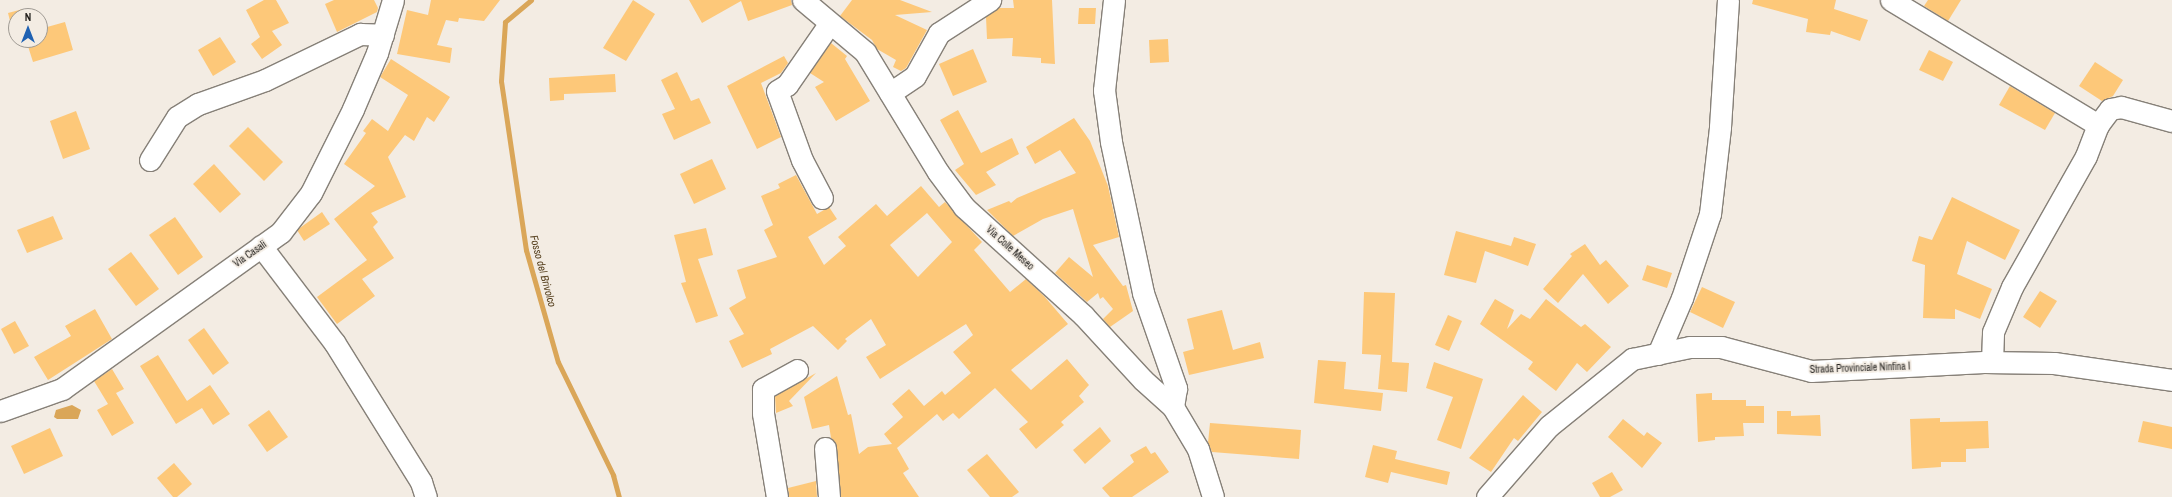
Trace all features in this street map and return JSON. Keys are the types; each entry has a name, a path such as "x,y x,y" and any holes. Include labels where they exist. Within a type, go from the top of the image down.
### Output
{"street":[{"name":"Via Casali","path":"0,411 62,388 281,232 311,193 353,110 383,35 393,0"},
{"name":"Via Colle Meseo","path":"803,0 865,52 938,172 964,207 1083,315 1143,380 1173,407 1198,449 1213,497"},
{"path":"890,92 915,76 939,33 990,0"},
{"path":"1114,0 1104,90 1111,142 1143,293 1176,388 1173,407"},
{"path":"1658,354 1682,298 1710,214 1720,127 1728,0"},
{"path":"1891,0 2098,125"},
{"path":"822,198 802,160 777,91 787,85 830,23"},
{"path":"150,160 177,117 198,104 265,80 360,34 383,35"},
{"path":"1992,362 1993,332 2012,288 2086,156 2098,125 2110,109 2121,107 2172,121"},
{"path":"261,246 334,342 421,482 426,497"},
{"name":"Strada Provinciale Ninfina I","path":"1487,497 1549,426 1632,359 1690,347 1722,347 1811,371 1992,362 2054,363 2172,380"},
{"path":"777,497 763,413 763,388 797,370"},
{"path":"825,448 829,497"}],"shaded area":[{"path":"72,405 81,410 78,419 57,419 54,417 56,410"}],"building":[{"path":"264,0 276,0 289,23 272,31 282,45 262,59 251,44 260,37 246,10"},
{"path":"334,0 374,0 378,8 377,12 337,32 325,4"},
{"path":"431,0 500,0 484,21 459,18 458,22 446,20 437,45 452,48 450,63 397,54 407,10 428,15"},
{"path":"633,0 655,14 626,61 603,48"},
{"path":"689,0 791,0 792,5 748,21 741,1 702,23"},
{"path":"852,0 900,0 932,12 895,15 927,30 906,68 901,71 893,67 896,60 877,49 872,40 840,16"},
{"path":"1013,0 1052,0 1055,64 1041,63 1041,58 1012,56 1013,38 987,39 986,17 998,8 1014,8"},
{"path":"1753,0 1836,0 1834,9 1868,20 1860,41 1831,31 1830,35 1806,32 1808,19 1752,4"},
{"path":"1928,0 1961,0 1948,21 1924,6"},
{"path":"1079,8 1096,8 1095,24 1078,24"},
{"path":"65,22 73,50 33,62 29,48 48,48 48,27"},
{"path":"220,37 236,62 213,76 198,50"},
{"path":"1168,39 1169,62 1150,63 1149,40"},
{"path":"831,43 847,56 845,59 870,101 836,121 815,87 824,82 810,73"},
{"path":"973,49 987,82 953,96 939,64"},
{"path":"1929,50 1953,62 1943,81 1919,70"},
{"path":"784,56 788,63 781,73 761,83 781,137 757,149 727,86"},
{"path":"391,59 450,97 434,122 427,117 414,141 405,135 388,157 406,197 371,213 378,222 373,227 394,258 362,279 375,296 337,324 317,297 367,260 334,219 375,186 344,164 366,133 363,131 372,119 388,131 408,95 380,77"},
{"path":"2095,62 2123,80 2113,96 2102,101 2079,86"},
{"path":"677,72 691,101 699,98 711,123 674,140 662,114 675,109 661,80"},
{"path":"615,74 616,92 564,94 564,100 550,101 549,78"},
{"path":"2010,86 2055,113 2045,130 1999,105"},
{"path":"958,110 981,153 1012,138 1019,154 986,172 996,185 976,195 955,170 964,164 940,120"},
{"path":"76,111 90,149 63,159 50,121"},
{"path":"1074,118 1090,141 1108,186 1119,237 1093,245 1123,286 1126,285 1133,311 1110,327 1103,319 1113,309 1103,297 1100,299 1098,293 1087,302 1055,273 1069,257 1093,277 1073,209 1043,219 1013,236 987,210 1009,201 1011,203 1017,198 1076,173 1060,150 1035,164 1026,147"},
{"path":"248,127 283,162 264,181 229,146"},
{"path":"712,159 726,189 694,204 680,174"},
{"path":"214,164 241,194 220,213 193,184"},
{"path":"796,175 817,214 829,207 837,219 808,237 824,265 846,246 838,237 876,204 887,216 921,186 939,207 945,202 982,242 974,250 1010,292 1026,279 1044,296 1068,324 1011,370 1031,390 1067,359 1089,385 1079,396 1084,402 1061,422 1064,425 1036,449 1019,429 1028,422 995,388 959,419 953,413 943,421 937,414 897,448 909,469 903,473 919,497 841,497 835,442 831,438 829,425 812,429 804,397 837,376 848,415 851,414 859,454 868,447 892,444 884,434 903,417 892,404 909,389 924,406 942,391 945,395 971,373 953,352 973,335 966,324 880,379 866,357 886,345 871,319 845,339 847,341 838,350 813,326 770,349 772,354 742,368 729,341 744,334 729,308 746,298 737,270 777,257 764,230 773,225 761,196 780,188 778,184","holes":["927,213 952,242 918,277 890,245"]},
{"path":"1952,197 2020,230 2005,260 1967,241 1957,274 1992,289 1980,319 1955,309 1955,319 1923,318 1925,265 1912,261 1919,236 1932,240"},
{"path":"322,212 330,224 304,241 297,230"},
{"path":"53,216 63,239 27,253 17,230"},
{"path":"175,217 203,257 178,275 149,235"},
{"path":"706,228 713,255 698,259 718,316 696,323 681,283 686,282 674,235"},
{"path":"1456,231 1511,246 1514,237 1536,244 1528,266 1485,251 1476,283 1444,275"},
{"path":"1585,244 1600,265 1606,260 1629,286 1608,304 1583,274 1558,303 1543,289 1572,256 1570,254"},
{"path":"131,252 159,289 136,306 108,269"},
{"path":"1647,265 1672,273 1667,288 1642,280"},
{"path":"1702,287 1735,302 1723,328 1690,312"},
{"path":"2040,291 2057,301 2040,328 2023,317"},
{"path":"1364,292 1395,293 1392,362 1409,363 1407,392 1378,389 1381,355 1362,354"},
{"path":"1495,299 1514,310 1507,329 1521,314 1530,319 1546,299 1581,327 1585,324 1611,347 1587,372 1577,363 1556,391 1528,369 1533,362 1480,324"},
{"path":"95,309 112,339 48,380 34,357 71,336 65,326"},
{"path":"1222,310 1233,350 1260,342 1264,358 1189,375 1183,352 1194,349 1187,319"},
{"path":"1448,315 1462,321 1449,351 1435,345"},
{"path":"15,321 29,346 14,354 1,329"},
{"path":"204,328 229,363 213,375 188,340"},
{"path":"158,355 187,401 210,385 230,414 213,425 202,408 176,424 140,366"},
{"path":"1318,360 1346,362 1344,389 1383,393 1381,411 1314,403"},
{"path":"1434,362 1483,379 1461,449 1437,440 1453,397 1426,388"},
{"path":"112,369 124,389 116,393 134,423 112,436 97,410 108,404 94,381"},
{"path":"816,373 789,401 793,406 776,413 775,396"},
{"path":"1712,393 1712,400 1746,400 1746,406 1764,406 1764,423 1743,423 1744,436 1715,437 1715,440 1698,442 1696,394"},
{"path":"1523,395 1542,412 1518,441 1514,438 1491,472 1469,458"},
{"path":"269,410 288,437 267,452 248,425"},
{"path":"1777,411 1791,411 1791,416 1820,415 1821,436 1777,434"},
{"path":"1940,418 1940,422 1988,421 1989,448 1966,449 1966,462 1941,462 1941,467 1912,469 1910,419"},
{"path":"1623,419 1644,436 1647,432 1662,443 1642,468 1608,437"},
{"path":"2143,421 2172,427 2172,449 2138,442"},
{"path":"1210,423 1301,430 1299,459 1212,452 1208,443"},
{"path":"1100,427 1111,441 1085,464 1073,450"},
{"path":"50,428 63,456 24,474 11,446"},
{"path":"1373,445 1397,451 1395,459 1450,472 1447,485 1391,472 1388,483 1365,477"},
{"path":"1146,446 1151,454 1155,452 1169,472 1132,497 1110,497 1102,488 1134,462 1130,455"},
{"path":"987,454 1019,492 1012,497 990,497 967,470"},
{"path":"174,463 192,484 177,497 173,497 157,478"},
{"path":"1612,472 1623,490 1610,497 1600,497 1592,483"},
{"path":"816,481 817,497 789,497 788,488"}],"waterway":[{"name":"Fosso del Brivolco","path":"531,0 505,22 501,81 526,250 558,362 613,475 619,497"}]}
